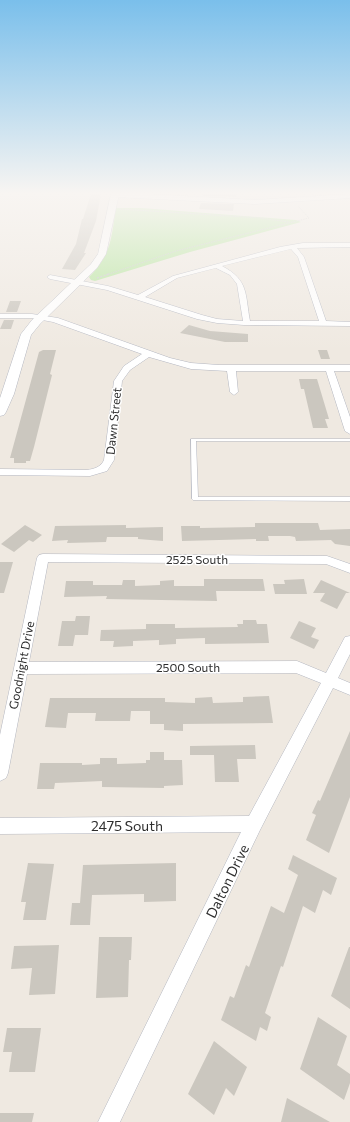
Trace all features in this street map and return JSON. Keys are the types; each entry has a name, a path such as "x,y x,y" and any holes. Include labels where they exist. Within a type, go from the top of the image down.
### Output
{"street":[{"path":"0,412 8,394 23,341 30,328 94,266 102,254 104,246"},
{"path":"138,298 169,280 291,246"},
{"path":"292,246 301,257 323,324"},
{"path":"217,266 232,274 240,284 247,323"},
{"path":"50,277 108,288 204,318 226,322 350,324"},
{"path":"0,316 41,317 61,322 149,354 191,366 231,368 350,368"},
{"name":"Dawn Street","path":"0,472 87,473 96,472 104,468 110,460 118,381 127,368 149,354"},
{"path":"231,368 234,392"},
{"path":"329,368 349,425"},
{"name":"2525 South","path":"43,558 327,560 350,569"},
{"name":"Goodnight Drive","path":"0,773 43,558"},
{"name":"Dalton Drive","path":"109,1122 254,824 350,641"},
{"name":"2500 South","path":"21,668 297,666 350,689"},
{"name":"2475 South","path":"0,826 254,824"}],"lane":[{"path":"350,440 193,440 195,499 350,499"}],"path":[{"path":"94,279 172,253 197,246"}],"green space":[{"path":"108,246 211,246 95,281 91,280 89,277 97,269"}],"building":[{"path":"75,246 86,246 84,253 86,253 75,270 62,269"},
{"path":"10,301 21,301 17,312 6,312"},
{"path":"4,320 14,320 11,329 0,329"},
{"path":"189,325 210,331 248,334 248,342 225,342 180,333"},
{"path":"43,350 56,350 50,374 52,375 34,447 30,461 26,461 26,463 14,463 14,458 10,458 39,352"},
{"path":"318,350 327,350 330,359 321,359"},
{"path":"299,379 317,379 329,419 325,419 328,428 313,428 304,389 301,389"},
{"path":"255,523 318,523 320,530 350,529 350,546 335,544 331,540 296,541 295,537 290,536 268,536 269,541 256,541 256,539 182,541 181,526 200,526 200,528 255,527"},
{"path":"25,525 42,535 33,542 29,540 14,552 1,544"},
{"path":"126,525 126,528 163,527 163,541 138,539 138,537 107,537 106,542 67,543 68,540 52,541 55,526"},
{"path":"0,562 13,562 4,593 0,593"},
{"path":"204,579 263,579 265,591 216,591 217,601 106,599 107,596 64,597 66,581 93,581 93,585 122,585 123,580 135,580 135,586 160,585 160,581 174,580 174,586 204,586"},
{"path":"304,579 307,594 275,594 273,584 285,584 284,580"},
{"path":"321,580 350,593 346,593 337,609 320,601 325,593 313,593"},
{"path":"76,616 90,616 88,635 75,635 73,646 58,646 62,621 75,621"},
{"path":"243,620 256,620 257,624 267,624 269,643 205,644 205,638 176,639 176,644 159,645 159,640 133,641 133,646 113,647 114,641 100,641 101,630 146,629 146,624 175,624 175,628 238,627 237,624 243,624"},
{"path":"299,621 316,628 311,637 319,640 314,649 290,638"},
{"path":"269,696 273,723 183,724 183,731 164,730 164,724 150,724 150,711 131,711 130,721 95,721 96,713 68,713 66,728 45,727 50,698 165,698 165,702 195,703 195,698 212,697 213,703 243,702 243,697"},
{"path":"350,731 350,797 329,853 306,840 316,815 312,813 318,800 320,801"},
{"path":"255,745 256,759 237,759 239,782 215,782 214,755 190,755 190,746"},
{"path":"150,752 164,752 164,760 182,760 183,785 164,786 164,788 102,787 102,781 55,783 54,789 37,789 40,763 82,763 82,765 100,764 100,758 117,758 117,764 146,763 146,760 150,760"},
{"path":"293,855 337,878 331,895 323,890 315,913 303,906 283,967 281,966 265,1013 271,1017 267,1031 260,1027 256,1041 221,1020 230,996 234,998 246,965 249,967 271,906 284,913 298,875 288,869"},
{"path":"28,863 54,864 46,920 23,920 26,902 21,902"},
{"path":"176,863 176,901 144,902 144,894 92,895 90,925 70,925 72,903 80,903 83,865"},
{"path":"99,937 132,937 131,960 129,960 128,997 96,998"},
{"path":"59,945 55,994 29,995 32,968 11,969 14,946"},
{"path":"350,947 350,1009 331,996"},
{"path":"318,1017 347,1036 337,1065 350,1074 350,1083 344,1100 300,1069"},
{"path":"7,1028 41,1028 35,1072 9,1072 12,1052 3,1052"},
{"path":"214,1041 247,1067 234,1096 226,1088 214,1115 188,1094"},
{"path":"287,1098 330,1122 281,1122"},
{"path":"0,1113 34,1113 32,1122 0,1122"}]}
